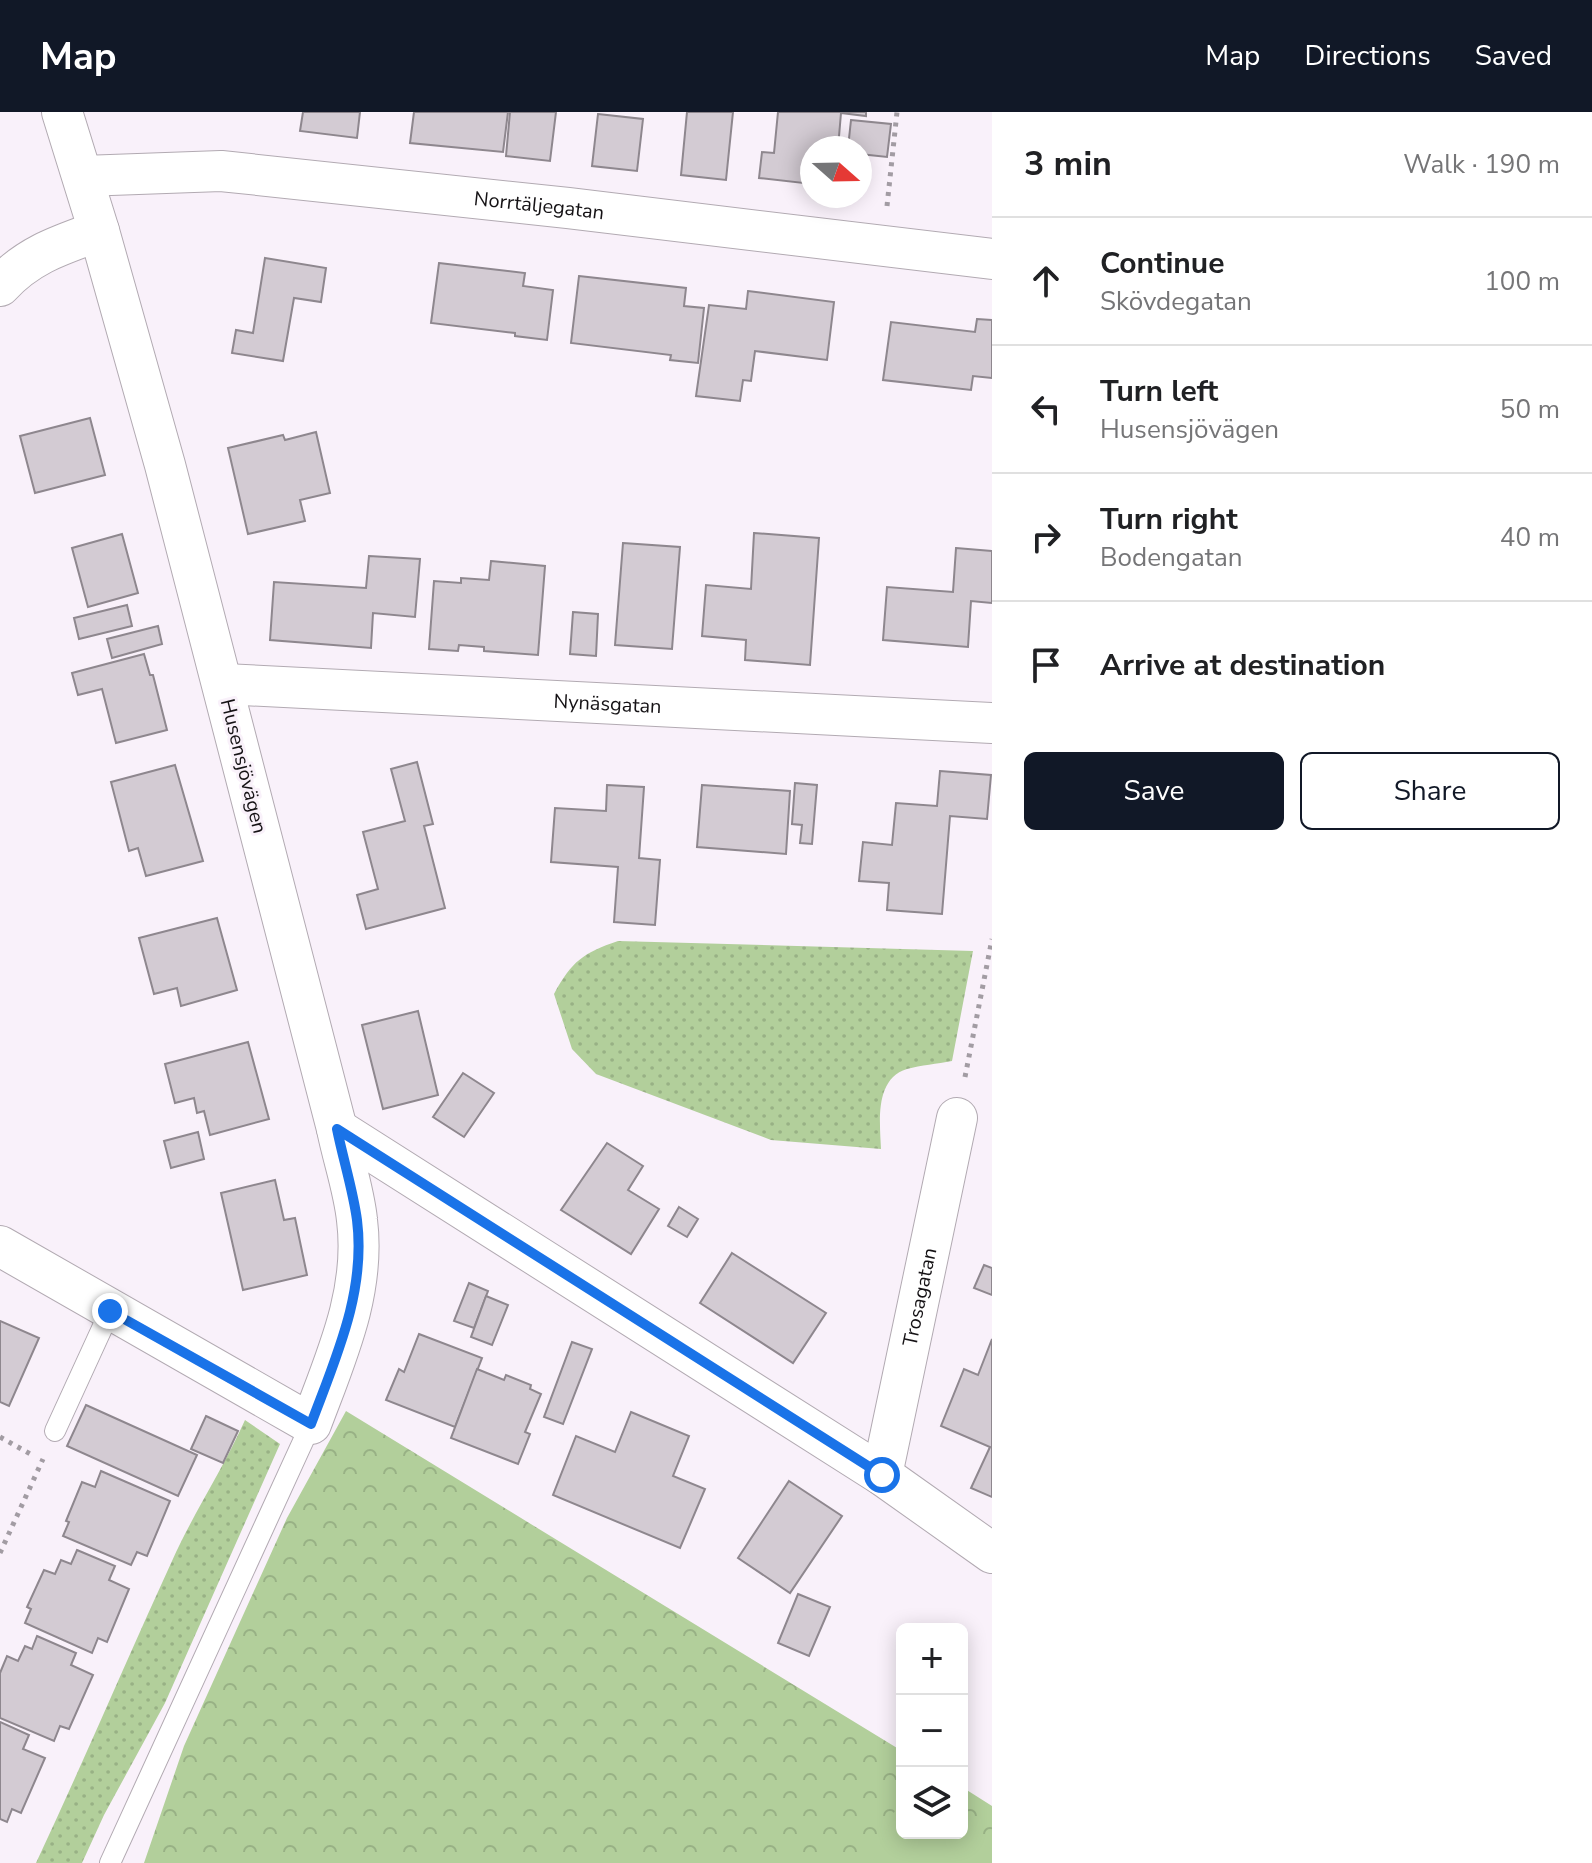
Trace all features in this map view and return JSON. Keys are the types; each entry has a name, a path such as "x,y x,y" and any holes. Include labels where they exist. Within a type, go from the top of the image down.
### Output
{"street":[{"name":"Husensjövägen","path":"62,112 99,231 224,684 357,1219 357,1281 348,1324 311,1424"},
{"name":"Norrtäljegatan","path":"83,176 221,171 992,259"},
{"path":"0,286 16,268 48,249 99,231"},
{"name":"Nynäsgatan","path":"224,684 992,723"},
{"name":"Trosagatan","path":"882,1475 957,1118"},
{"path":"337,1129 882,1475 992,1553"},
{"path":"0,1246 311,1424"}],"lane":[{"path":"55,1431 110,1311"},
{"path":"110,1863 311,1424"}],"path":[{"path":"884,245 897,112"},
{"path":"957,1118 992,939"},
{"path":"0,1437 42,1460 0,1553"}],"green space":[{"path":"618,941 973,951 952,1061 907,1069 889,1082 881,1103 881,1149 771,1140 596,1074 572,1049 554,994 567,973 580,960"},
{"path":"346,1411 896,1747 896,1839 968,1839 968,1791 992,1806 992,1863 144,1863 184,1746 287,1518"},
{"path":"245,1420 280,1444 165,1703 104,1815 82,1863 36,1863 172,1561"},
{"path":"896,1808 896,1839 968,1838 992,1849 992,1863 872,1863"}],"building":[{"path":"303,112 360,112 357,138 300,131"},
{"path":"414,112 508,112 503,152 410,143"},
{"path":"510,112 556,112 550,161 506,156"},
{"path":"687,112 733,112 726,180 681,175"},
{"path":"778,112 866,112 866,116 841,113 839,136 800,136 800,183 759,178 762,152 774,153"},
{"path":"598,114 643,119 637,171 592,166"},
{"path":"851,120 891,124 887,157 872,155 872,136 849,136"},
{"path":"265,258 326,268 321,302 294,298 283,361 232,353 236,330 253,333"},
{"path":"439,263 525,273 523,286 553,290 547,340 431,323"},
{"path":"579,276 686,288 684,306 704,308 698,363 670,360 671,355 571,343"},
{"path":"748,291 834,302 827,360 755,351 751,381 743,380 740,401 696,396 709,305 746,309"},
{"path":"977,319 992,320 992,378 973,376 971,390 883,380 891,322 975,332"},
{"path":"90,418 105,475 35,493 20,436"},
{"path":"316,432 330,493 300,500 305,521 248,534 228,448 283,435 285,440"},
{"path":"754,533 819,538 810,665 745,660 746,640 702,636 706,585 751,589"},
{"path":"122,534 138,593 88,607 72,548"},
{"path":"623,543 680,547 672,649 615,645"},
{"path":"956,548 992,551 992,603 971,601 968,647 883,640 887,587 953,592"},
{"path":"369,556 420,559 415,617 373,613 371,648 270,640 274,582 366,588"},
{"path":"491,561 545,566 538,655 484,651 484,647 459,645 458,651 429,649 434,581 461,583 461,578 489,580"},
{"path":"127,605 132,626 79,639 74,618"},
{"path":"573,612 598,614 596,656 570,654"},
{"path":"158,626 162,644 112,658 107,639"},
{"path":"144,654 150,675 153,675 167,730 116,743 102,689 78,695 72,673"},
{"path":"417,762 433,824 424,826 445,908 366,929 357,895 378,889 363,832 405,821 391,769"},
{"path":"175,765 203,861 146,876 138,848 129,851 111,782"},
{"path":"940,771 991,775 987,819 950,816 942,914 887,910 889,883 859,881 863,842 892,845 896,803 937,806"},
{"path":"795,783 817,785 812,844 800,843 802,825 792,824"},
{"path":"607,785 644,787 639,858 660,860 655,925 614,922 618,867 551,862 555,808 606,811"},
{"path":"702,785 790,791 786,854 697,847"},
{"path":"217,918 237,990 181,1006 177,988 154,994 139,938"},
{"path":"418,1011 438,1095 383,1109 362,1025"},
{"path":"248,1042 269,1119 210,1135 204,1111 197,1113 194,1098 175,1103 165,1064"},
{"path":"463,1073 494,1093 464,1137 433,1117"},
{"path":"198,1132 204,1159 171,1168 164,1141"},
{"path":"607,1143 643,1166 628,1190 659,1209 631,1254 561,1210"},
{"path":"275,1180 284,1220 295,1218 307,1275 243,1290 221,1193"},
{"path":"679,1207 698,1219 687,1237 668,1226"},
{"path":"732,1253 826,1313 793,1363 700,1303"},
{"path":"984,1265 992,1268 992,1295 974,1288"},
{"path":"469,1283 488,1291 474,1328 454,1321"},
{"path":"486,1296 508,1305 492,1345 471,1337"},
{"path":"0,1321 39,1338 9,1406 0,1402"},
{"path":"419,1334 482,1358 455,1427 386,1400 399,1369 404,1372"},
{"path":"992,1339 992,1497 971,1488 990,1447 941,1426 964,1369 978,1375"},
{"path":"572,1342 592,1349 563,1424 544,1417"},
{"path":"477,1369 504,1380 506,1375 531,1385 530,1389 541,1394 525,1432 530,1434 518,1464 451,1438"},
{"path":"86,1405 197,1455 178,1496 67,1446"},
{"path":"631,1412 689,1436 673,1476 705,1489 680,1548 553,1495 576,1436 615,1452"},
{"path":"206,1416 238,1431 223,1463 191,1449"},
{"path":"101,1471 170,1501 147,1556 137,1552 131,1565 63,1536 82,1482 95,1487"},
{"path":"789,1481 842,1516 790,1593 738,1558"},
{"path":"77,1550 115,1566 109,1580 129,1589 107,1642 98,1638 92,1653 25,1623 31,1609 27,1607 44,1570 55,1574 61,1560 71,1564"},
{"path":"798,1594 830,1607 809,1656 778,1643"},
{"path":"37,1636 76,1653 71,1665 93,1675 69,1729 60,1726 54,1741 0,1718 0,1673 7,1656 18,1661 25,1646 32,1649"},
{"path":"0,1722 29,1735 23,1749 45,1758 21,1813 12,1809 7,1822 0,1819"}],"route":[{"path":"110,1311 311,1424 348,1324 357,1281 357,1219 337,1129 882,1475"}]}
